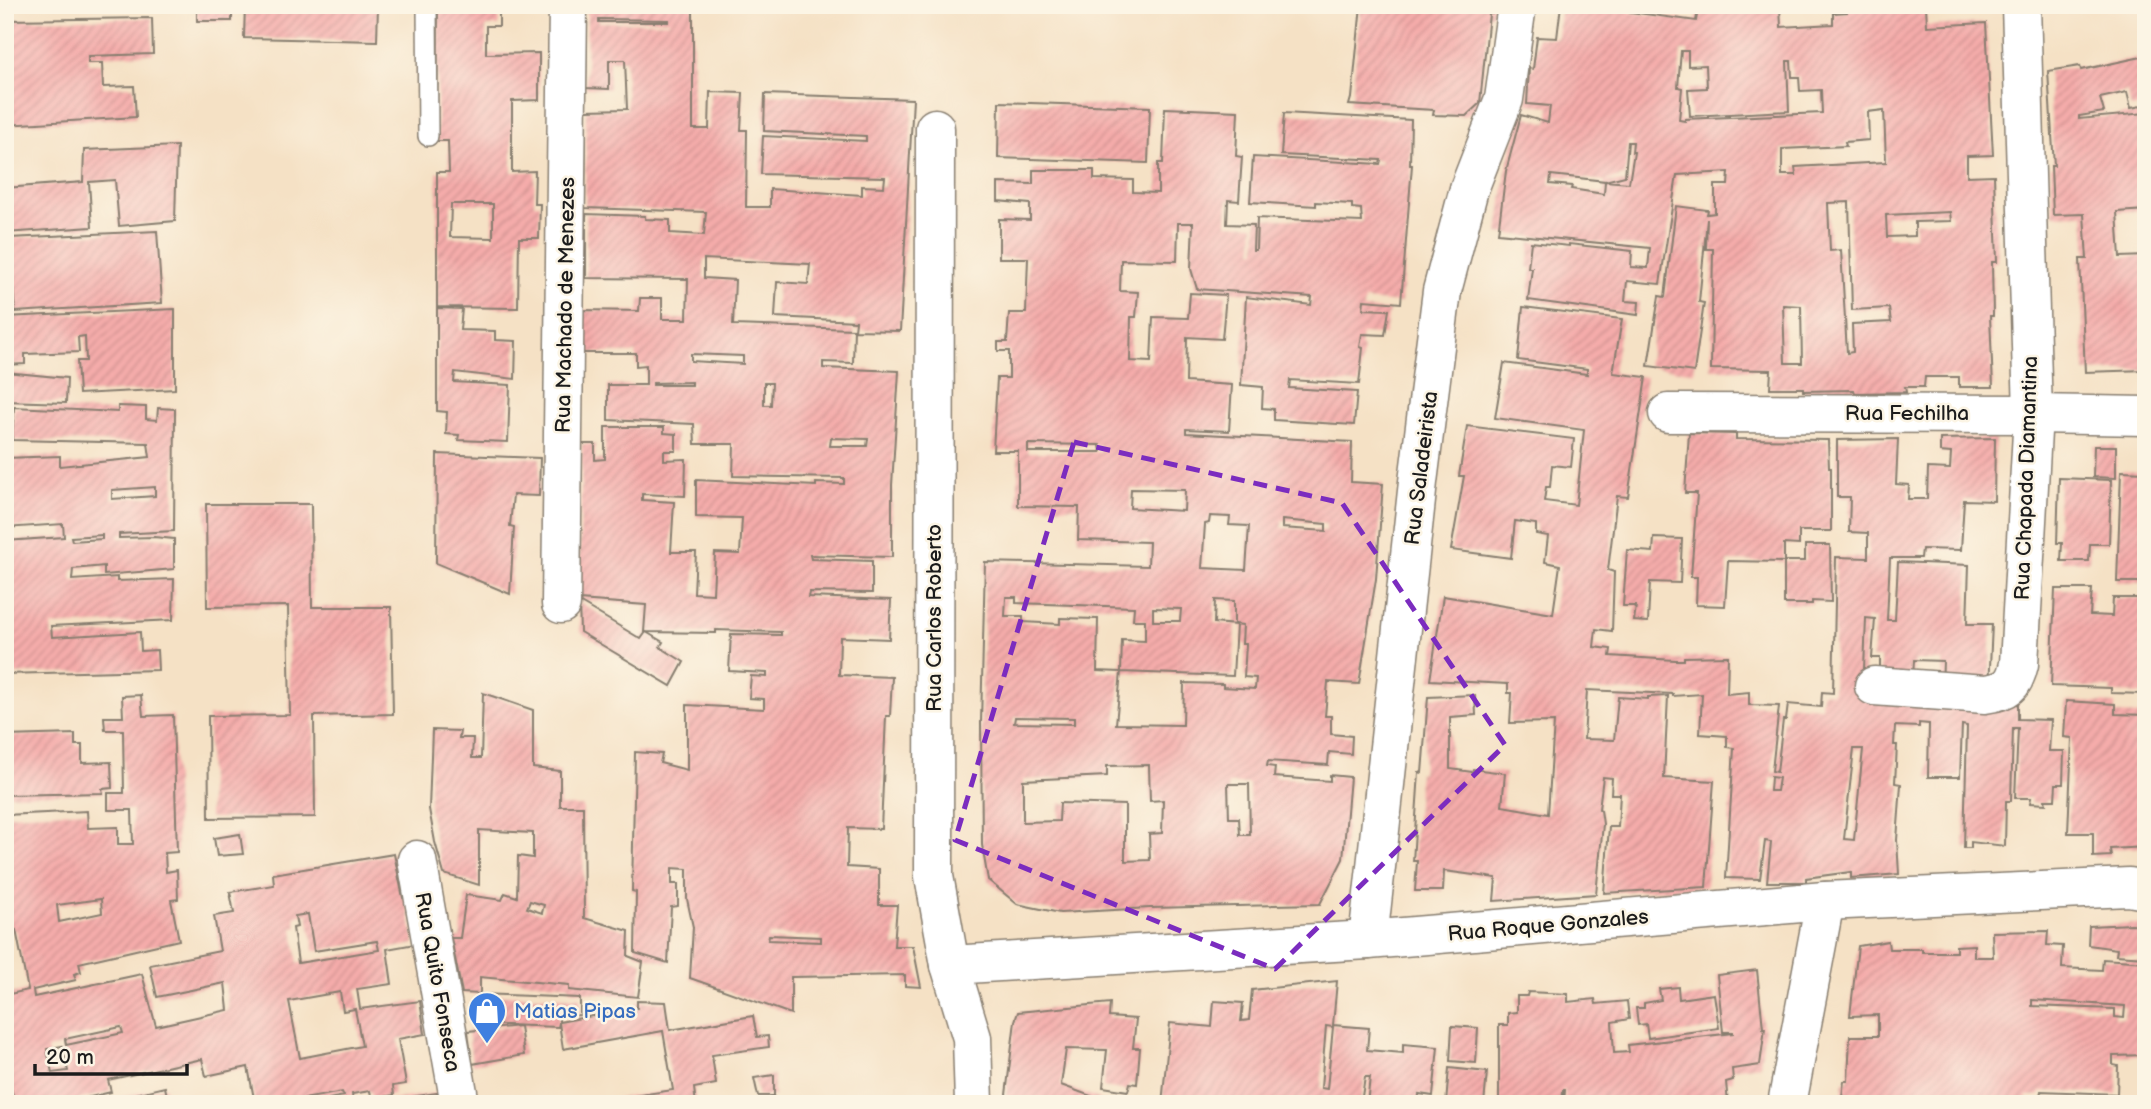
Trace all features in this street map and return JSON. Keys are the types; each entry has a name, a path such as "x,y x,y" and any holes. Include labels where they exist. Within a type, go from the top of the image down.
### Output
{"street":[{"name":"Rua Machado de Menezes","path":"561,604 568,5"},
{"name":"Rua Saladeirista","path":"1368,940 1418,482 1442,291 1469,189 1504,99 1517,5"},
{"name":"Rua Chapada Diamantina","path":"1874,686 1985,694 1999,692 2016,678 2033,414 2021,5"},
{"name":"Rua Carlos Roberto","path":"935,128 934,876 950,965 972,1038 974,1104"},
{"name":"Rua Fechilha","path":"1668,413 2146,416"},
{"name":"Rua Quito Fonseca","path":"417,860 460,1104"},
{"name":"Rua Roque Gonzales","path":"950,965 1368,940 1825,901 2129,887 2146,890"},
{"path":"1787,1104 1825,901"}],"lane":[{"path":"427,5 428,136"}],"highlighted area":[{"path":"1074,442 1342,503 1505,745 1275,969 955,840"}],"building":[{"path":"197,5 232,5 232,21 197,21"},
{"path":"245,5 378,5 377,41 244,38"},
{"path":"438,5 499,5 499,26 486,26 486,54 539,53 539,100 512,101 512,172 535,171 534,204 540,204 539,238 519,238 518,308 437,307 437,172 449,172 448,141 437,141","holes":["451,204 493,204 493,238 450,237"]},
{"path":"587,5 693,5 693,129 709,129 710,92 743,93 741,130 747,130 746,207 770,207 770,189 862,195 862,186 884,187 885,177 761,174 763,136 866,141 866,136 764,131 765,94 913,99 900,331 855,330 856,321 775,317 777,282 808,284 810,264 704,259 704,278 735,280 733,325 854,329 853,363 823,362 823,368 899,371 892,485 892,557 810,555 811,559 872,561 872,593 809,592 808,597 891,600 889,639 840,637 839,675 892,677 890,716 886,716 881,829 848,828 847,867 879,869 879,905 897,905 894,946 913,946 921,987 905,986 905,975 791,977 791,1014 690,978 693,927 687,899 687,869 672,868 672,884 678,884 678,906 671,907 668,963 635,953 636,892 632,891 635,752 662,754 660,763 687,770 687,705 764,709 764,699 749,698 751,676 767,677 767,673 729,671 731,634 781,635 781,632 644,632 646,605 579,600 582,444 595,444 595,460 605,459 605,427 664,427 664,433 676,434 676,451 664,451 664,460 686,459 685,496 642,494 642,500 674,502 671,552 696,552 694,593 713,594 715,553 740,554 742,518 696,517 696,480 816,486 816,483 844,484 844,478 733,476 734,444 695,444 694,424 608,420 608,385 646,385 646,365 636,366 636,353 583,353 583,310 639,311 640,298 662,298 662,319 687,319 688,279 586,278 586,214 645,216 645,219 670,220 670,233 704,235 706,212 585,208 586,110 627,109 625,60 609,60 609,89 586,88","holes":["599,19 669,20 669,22 599,22","691,354 743,356 743,364 691,361","692,382 692,385 653,383","764,383 772,383 771,405 764,405","831,438 868,439 867,446 830,446","769,935 821,937 821,942 768,940"]},
{"path":"1361,5 1493,5 1492,14 1489,14 1480,103 1466,116 1433,115 1434,110 1349,105 1352,98"},
{"path":"1561,5 1657,5 1656,12 1631,8 1630,12 1696,21 1698,10 1780,6 1781,27 1833,24 1833,13 1847,12 1846,5 1926,5 1927,26 1986,23 1993,155 1967,156 1967,176 1994,175 1997,262 1992,262 1993,316 1990,316 1993,387 1959,387 1959,377 1925,377 1924,387 1905,387 1906,392 1803,391 1803,388 1770,388 1771,370 1711,369 1713,249 1706,249 1707,219 1699,302 1704,303 1694,372 1648,366 1659,296 1665,297 1676,206 1708,210 1707,214 1715,213 1715,185 1728,185 1729,172 1677,175 1660,284 1627,281 1625,301 1639,302 1638,315 1528,300 1532,268 1528,268 1531,242 1632,251 1631,267 1648,268 1650,248 1498,233 1506,171 1521,115 1548,123 1550,106 1527,104 1529,68 1533,69 1537,37 1557,38","holes":["1681,51 1688,51 1688,66 1706,65 1707,88 1688,89 1690,116 1789,111 1787,61 1791,61 1792,77 1799,77 1800,91 1821,90 1822,113 1679,120 1682,88 1678,87","1884,110 1886,162 1795,167 1796,175 1782,175 1782,149 1846,146 1845,142 1869,140 1868,112","1628,142 1633,142 1629,183 1605,181 1625,176","1551,175 1605,181 1604,194 1550,184","1849,202 1852,310 1889,308 1891,322 1852,324 1853,352 1847,353 1841,250 1830,251 1828,203","1950,212 1951,221 1915,222 1915,236 1887,237 1886,215","1783,305 1801,306 1802,363 1785,363"]},
{"path":"152,18 153,54 88,56 88,63 102,63 103,87 134,86 136,117 5,125 5,20"},
{"path":"2146,56 2146,105 2131,108 2127,92 2100,98 2104,112 2079,116 2079,119 2146,113 2146,210 2117,212 2120,257 2146,256 2146,370 2085,372 2080,259 2087,259 2084,214 2053,215 2051,166 2054,166 2048,71 2080,66 2081,70"},
{"path":"999,102 1150,107 1148,163 998,158"},
{"path":"1165,108 1238,111 1236,156 1242,157 1239,201 1228,200 1227,224 1254,225 1253,250 1256,250 1257,218 1362,222 1361,209 1352,208 1352,204 1316,202 1316,206 1250,202 1253,157 1380,164 1381,160 1281,155 1284,113 1411,120 1412,165 1401,303 1364,300 1363,309 1389,310 1385,335 1362,334 1359,384 1290,380 1289,388 1357,392 1354,425 1274,420 1274,409 1262,408 1263,387 1241,385 1246,297 1311,305 1312,297 1197,289 1191,269 1193,223 1178,223 1177,261 1121,260 1120,291 1138,292 1136,317 1131,317 1130,361 1151,362 1153,317 1188,318 1190,293 1226,295 1222,339 1187,337 1186,382 1232,385 1229,431 1186,429 1186,433 1352,442 1351,482 1383,484 1376,579 1359,684 1328,682 1325,716 1331,716 1331,734 1352,736 1351,754 1329,752 1328,765 1268,761 1267,766 1275,767 1274,777 1330,781 1330,775 1350,777 1343,859 1320,904 1060,913 1017,904 988,880 982,845 981,723 985,562 1148,566 1149,542 1078,540 1079,507 1018,506 1018,451 993,451 997,378 1009,378 1009,351 998,351 998,342 1007,342 1009,313 1026,313 1028,258 999,258 999,219 1030,220 1030,204 998,201 998,183 1033,184 1033,170 1094,170 1094,179 1133,180 1133,192 1158,193 1158,163 1163,163","holes":["1028,444 1100,445 1101,452 1028,452","1131,489 1185,490 1184,511 1130,508","1210,516 1230,517 1229,525 1249,526 1246,570 1202,568 1205,524 1209,523","1282,520 1326,524 1326,531 1282,528","1006,597 1016,597 1016,603 1134,607 1133,620 1145,620 1145,641 1122,640 1121,672 1097,671 1098,619 1060,618 1060,624 1023,622 1023,616 1005,616","1215,600 1234,601 1234,624 1243,625 1242,644 1246,644 1244,677 1256,678 1255,689 1223,687 1223,684 1184,683 1183,725 1116,724 1121,672 1233,676 1236,625 1214,623","1153,608 1181,609 1180,621 1153,621","1015,717 1074,718 1074,724 1014,723","1149,765 1150,801 1163,800 1162,833 1149,834 1150,860 1125,861 1125,805 1060,803 1059,821 1023,822 1023,780 1107,776 1107,766","1228,784 1249,784 1250,835 1240,835 1239,818 1229,818"]},
{"path":"177,146 175,221 119,226 115,180 89,182 92,227 5,233 5,188 83,182 84,150"},
{"path":"157,231 162,303 15,312 9,238"},
{"path":"1523,307 1622,319 1613,373 1646,377 1628,497 1617,496 1608,570 1614,572 1612,631 1596,629 1594,647 1611,649 1610,656 1684,660 1684,657 1728,656 1727,694 1749,692 1749,705 1779,706 1772,771 1777,772 1783,720 1786,720 1788,704 1821,707 1822,692 1833,693 1836,557 1868,558 1868,533 1849,532 1850,497 1837,497 1837,440 1898,439 1896,484 1909,485 1908,499 1927,499 1928,468 1950,469 1951,453 1940,452 1940,439 1995,438 1994,501 1964,500 1961,550 1922,549 1921,558 1890,558 1887,620 1895,620 1898,562 1969,565 1967,624 1992,624 1989,688 1942,687 1943,661 1914,660 1913,677 1880,676 1880,658 1872,658 1875,619 1866,618 1863,695 2018,700 2018,719 2051,720 2049,751 2064,751 2063,784 2056,784 2055,800 2045,800 2046,804 2030,803 2031,798 2015,798 2018,728 2013,728 2011,801 2006,801 2005,846 1971,842 1971,848 1964,848 1967,726 1962,725 1960,777 1928,777 1929,724 1919,723 1919,727 1895,726 1895,783 1901,784 1897,840 1899,874 1851,878 1851,872 1806,878 1806,882 1767,882 1771,842 1765,841 1760,879 1726,878 1734,748 1727,747 1727,736 1700,734 1702,694 1673,696 1587,690 1584,739 1614,740 1618,697 1648,699 1668,696 1664,778 1714,781 1706,887 1604,893 1609,827 1618,827 1620,794 1611,794 1612,778 1603,777 1599,809 1603,824 1596,894 1494,901 1496,878 1444,871 1443,891 1415,891 1417,861 1413,861 1419,772 1422,773 1428,697 1475,695 1476,715 1450,717 1450,769 1505,773 1502,806 1548,814 1554,722 1510,723 1512,693 1508,693 1508,684 1430,680 1443,596 1553,614 1560,565 1545,562 1548,536 1536,534 1536,524 1515,521 1511,558 1451,550 1464,476 1459,476 1467,426 1574,439 1571,467 1552,465 1550,487 1546,487 1544,501 1576,505 1584,430 1495,418 1504,363 1587,374 1587,369 1518,360","holes":["1854,749 1863,749 1854,840 1844,839","1771,777 1779,778 1777,791 1770,791"]},
{"path":"437,308 462,309 460,330 495,331 495,340 516,341 515,379 455,372 454,382 510,385 508,442 458,440 459,435 446,434 447,412 437,411"},
{"path":"175,309 175,389 79,394 77,361 86,361 85,336 78,337 79,352 25,354 25,364 5,365 5,317"},
{"path":"5,372 67,378 66,403 5,401"},
{"path":"118,406 146,407 146,419 157,420 158,408 175,409 174,531 119,534 119,538 174,539 174,569 104,575 104,566 73,569 72,580 117,577 117,581 174,579 173,620 51,626 52,637 140,632 141,651 157,650 158,670 5,674 5,541 64,537 63,524 5,528 5,458 60,456 60,466 150,457 148,443 12,440 14,407 118,412","holes":["155,487 155,496 112,499 112,490","102,535 102,539 72,541 71,537"]},
{"path":"1689,433 1736,434 1736,439 1828,440 1831,531 1799,531 1799,545 1784,544 1784,562 1728,561 1725,606 1696,605 1697,577 1691,577 1697,493 1685,493"},
{"path":"2094,446 2116,446 2116,478 2093,477"},
{"path":"437,454 540,458 539,496 513,495 510,594 436,563"},
{"path":"2121,471 2146,472 2146,582 2117,582"},
{"path":"2059,478 2111,480 2109,544 2090,544 2089,561 2061,561 2062,543 2057,543"},
{"path":"206,504 311,504 312,607 391,607 393,714 314,716 315,817 209,818 208,716 290,715 288,606 207,607"},
{"path":"1654,538 1682,539 1680,583 1650,582 1648,622 1634,621 1636,606 1623,606 1627,550 1653,552"},
{"path":"1805,545 1830,545 1831,602 1784,604 1784,561 1805,561"},
{"path":"2055,589 2092,589 2090,615 2112,616 2113,598 2146,598 2146,694 2111,693 2111,688 2051,686"},
{"path":"579,602 641,639 646,632 663,642 660,647 684,662 671,686 580,632"},
{"path":"483,693 533,710 533,768 560,771 560,806 583,806 584,918 629,931 628,956 643,962 638,997 569,990 569,985 480,977 480,994 462,993 451,938 460,938 466,895 502,900 505,893 517,897 518,856 533,858 533,833 479,830 479,885 444,874 429,809 432,730 460,731 459,738 473,738 472,758 481,758","holes":["530,901 544,905 542,913 527,908"]},
{"path":"141,695 143,716 173,715 177,852 165,853 166,872 177,870 178,899 171,900 179,940 79,963 81,972 74,974 76,980 33,990 34,997 142,974 156,1026 228,1010 225,983 157,997 150,965 220,951 214,916 234,913 230,892 274,885 273,874 394,854 415,944 387,949 392,984 357,989 360,1009 420,1001 425,1034 398,1039 406,1084 393,1086 394,1095 372,1099 370,1091 352,1094 353,1104 330,1104 329,1099 344,1096 342,1092 298,1100 299,1104 255,1104 248,1067 206,1076 202,1059 108,1080 111,1092 74,1101 74,1104 15,1104 5,1064 5,995 28,990 16,930 5,932 5,815 87,811 88,828 118,827 118,844 133,844 132,810 108,810 108,793 124,793 123,730 105,730 104,717 123,717 122,696","holes":["101,899 102,913 59,922 57,905","308,914 314,951 377,941 379,950 298,963 293,928 297,927 295,916","340,992 343,1011 355,1009 362,1046 300,1058 289,1001","121,1027 123,1033 66,1045 65,1039","62,1046 68,1071 52,1073 47,1049"]},
{"path":"2066,701 2115,704 2115,714 2146,715 2146,847 2110,849 2111,856 2093,857 2093,833 2068,833 2072,738 2064,737"},
{"path":"75,734 75,745 82,745 82,763 111,762 112,788 102,789 103,793 5,795 5,736"},
{"path":"240,834 243,854 217,856 214,838"},
{"path":"2089,926 2146,926 2146,957 2116,955 2117,949 2088,945"},
{"path":"2048,931 2047,945 2063,946 2062,968 2102,970 2103,959 2146,962 2146,1055 2113,1056 2113,1065 2118,1066 2117,1094 2041,1091 2040,1096 2027,1096 2026,1104 1841,1104 1844,1081 1848,1081 1850,1036 1878,1036 1878,1015 1850,1016 1858,946 1888,941 1889,949 1956,952 1956,946 1974,945 1974,957 1993,957 1992,932","holes":["2032,1000 2125,1006 2124,1018 2115,1017 2115,1009 2032,1006"]},
{"path":"1757,970 1765,1028 1760,1065 1732,1069 1733,1080 1726,1082 1728,1104 1564,1104 1563,1090 1562,1104 1499,1104 1499,1025 1508,1025 1508,1013 1517,1012 1517,996 1527,996 1528,992 1568,994 1568,1002 1595,999 1596,1004 1627,1001 1629,1019 1612,1022 1614,1053 1629,1052 1628,1045 1733,1033 1723,1032 1717,975"},
{"path":"1337,981 1333,1025 1369,1028 1367,1050 1403,1053 1403,1044 1438,1047 1433,1096 1419,1094 1418,1104 1367,1104 1370,1077 1365,1077 1361,1103 1358,1104 1162,1104 1170,1023 1212,1027 1214,1001 1243,1003 1241,1021 1249,1020 1252,990","holes":["1326,1026 1333,1027 1327,1089 1321,1088"]},
{"path":"1678,987 1679,999 1714,994 1719,1028 1648,1038 1646,1024 1638,1025 1636,1008 1644,1008 1644,1003 1661,1000 1659,989"},
{"path":"480,994 580,998 580,1015 559,1016 559,1022 637,1008 637,1001 666,1002 670,1030 753,1016 757,1037 768,1036 769,1047 712,1055 716,1084 694,1088 696,1104 594,1104 673,1090 663,1031 563,1049 559,1023 558,1027 478,1024"},
{"path":"1110,1003 1109,1017 1136,1019 1133,1048 1140,1048 1137,1084 1130,1083 1128,1091 1103,1087 1107,1050 1066,1049 1061,1085 1099,1099 1102,1104 1005,1103 1018,1012"},
{"path":"520,1026 524,1055 472,1064 468,1031"},
{"path":"1452,1026 1478,1028 1476,1063 1450,1061"},
{"path":"1449,1068 1487,1072 1484,1104 1446,1104"},
{"path":"774,1075 774,1096 758,1096 754,1078"},
{"path":"165,1087 169,1104 96,1104 96,1103"},
{"path":"437,1093 439,1104 380,1102"}],"place":[{"name":"Matias Pipas","path":"487,1045"}]}
